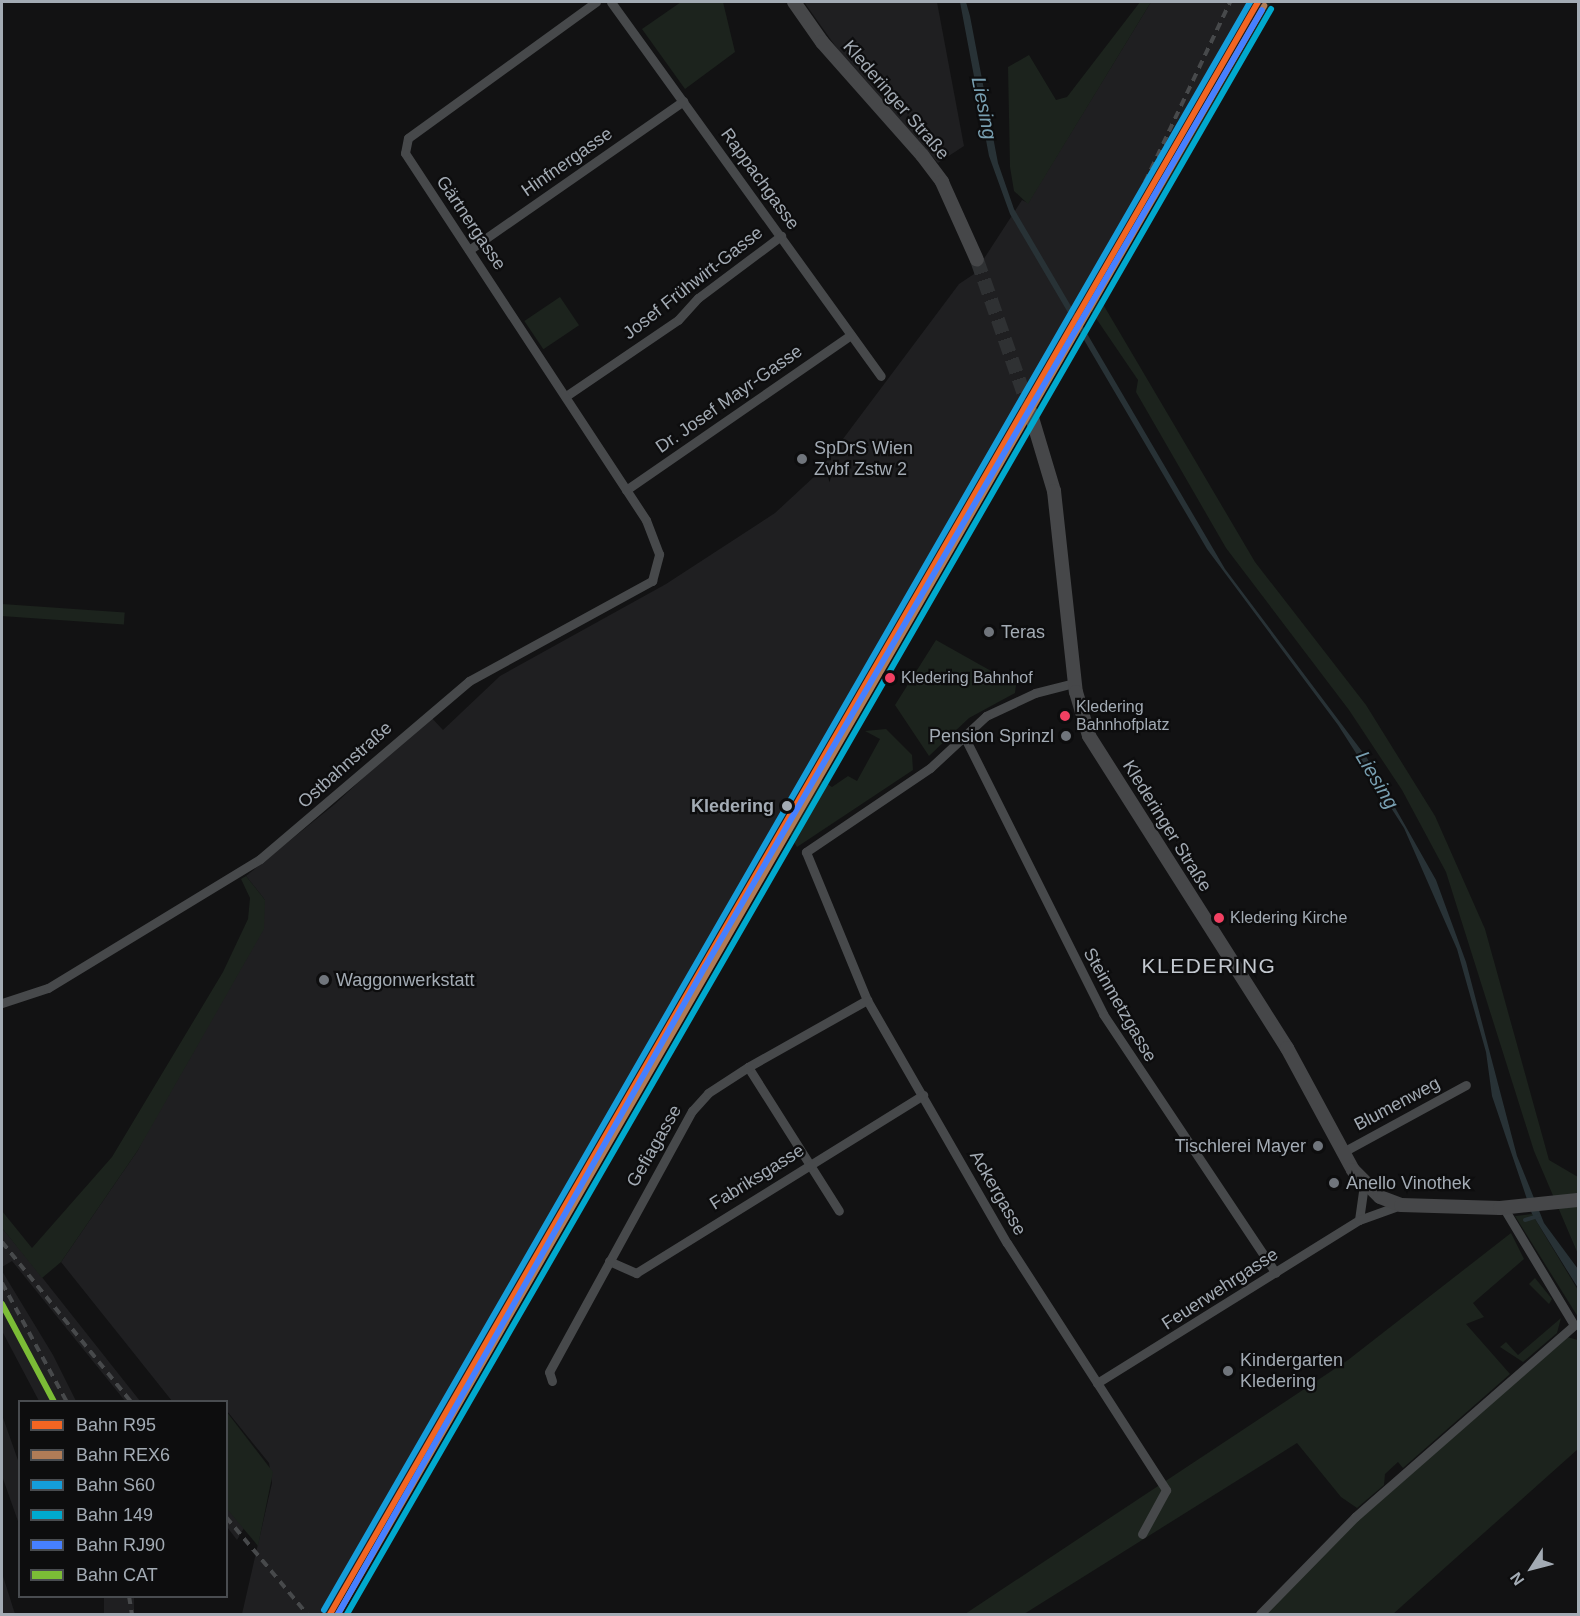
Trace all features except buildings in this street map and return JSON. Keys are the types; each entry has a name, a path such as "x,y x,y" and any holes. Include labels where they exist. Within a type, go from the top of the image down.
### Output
{"main road":[{"name":"Klederinger Straße","path":"794,2 822,42 922,155 942,183 977,260"},
{"name":"Klederinger Straße","path":"1030,411 1054,491 1074,683 1089,736 1287,1048 1343,1152 1364,1184 1401,1205 1507,1207 1578,1200"}],"street":[{"name":"Gärtnergasse","path":"596,2 408,138 405,153 645,520"},
{"name":"Rappachgasse","path":"611,2 881,376"},
{"name":"Hinfnergasse","path":"469,250 683,100"},
{"name":"Josef Frühwirt-Gasse","path":"566,396 678,320 698,298 781,236"},
{"name":"Dr. Josef Mayr-Gasse","path":"626,490 851,335"},
{"name":"Ostbahnstraße","path":"2,1003 48,988 260,859 469,681 646,586 657,572 659,554 645,520"},
{"path":"964,736 986,716 1017,700 1074,683"},
{"name":"Ackergasse","path":"964,736 930,768 806,852 867,1000 1013,1253 1166,1490 1142,1534"},
{"name":"Steinmetzgasse","path":"964,736 1103,1014 1276,1273"},
{"name":"Gefiagasse","path":"552,1381 549,1372 692,1111 708,1093 748,1067 867,1000"},
{"path":"748,1067 839,1211"},
{"name":"Blumenweg","path":"1343,1152 1467,1085"},
{"name":"Fabriksgasse","path":"609,1261 636,1273 923,1095"},
{"path":"1359,1220 1364,1184"},
{"name":"Feuerwehrgasse","path":"1097,1383 1359,1220 1401,1205"},
{"path":"1260,1614 1355,1517 1574,1325 1507,1207"}],"shaded area":[{"path":"681,2 723,2 735,52 685,89 642,29"},
{"path":"804,2 937,2 964,146 938,163 853,71"},
{"path":"1140,2 1151,2 1028,204 1014,191 1010,167 1008,67 1029,55 1056,100 1067,97"},
{"path":"1151,2 1265,2 337,1614 242,1614 272,1483 269,1463 228,1412 228,1400 171,1400 61,1262 138,1150 265,900 246,876 335,804 430,716 443,730 500,676 666,584 775,513 816,475 959,284 974,274 1022,200 1028,203"},
{"path":"1265,2 1271,2 1216,106 1097,294"},
{"path":"1097,294 1255,562 1366,705 1435,816 1485,929 1549,1160 1578,1177 1578,1254 1534,1151 1446,872 1402,790 1349,710 1226,548 1136,392 1138,380 1089,308"},
{"path":"560,297 579,325 543,349 524,321"},
{"path":"2,604 125,613 124,625 2,616"},
{"path":"936,640 1016,685 1015,693 969,718 929,756 895,705"},
{"path":"886,729 912,755 913,770 797,847 789,834 821,780 832,787 848,776 857,781 880,739 865,731"},
{"path":"246,876 265,900 264,929 138,1150 61,1262 42,1278 2,1228 2,1211 32,1248 112,1157 223,972 248,919 250,898 241,879"},
{"path":"1532,1214 1578,1290 1578,1317 1515,1216"},
{"path":"2,1228 139,1400 124,1400 12,1261 2,1267"},
{"path":"1511,1233 1524,1259 1473,1303 1484,1317 1466,1324 1510,1374 1403,1468 1398,1462 1385,1474 1384,1485 1357,1508 1341,1497 1297,1443 1024,1614 965,1614 1348,1360"},
{"path":"2,1271 53,1355 76,1400 38,1400 2,1331"},
{"path":"1535,1278 1552,1299 1549,1304 1529,1284"},
{"path":"1561,1318 1557,1333 1523,1362 1500,1347 1506,1342 1518,1355"},
{"path":"1567,1337 1578,1340 1578,1449 1393,1614 1260,1614 1309,1564"},
{"path":"228,1414 273,1472 258,1546 228,1510"},
{"path":"2,1415 18,1460 18,1521 2,1476"},
{"path":"228,1509 244,1528 237,1540 228,1528"},
{"path":"2,1573 15,1614 2,1614"},
{"path":"104,1598 134,1598 134,1614 104,1614"}],"water":[{"name":"Liesing","path":"960,2 966,2 970,16 998,163 1014,209 1225,569 1367,758 1436,880 1466,962 1517,1156 1544,1223 1578,1269 1578,1288 1532,1214 1492,1096 1486,1052 1457,949 1404,828 1338,725 1207,549 1010,214 989,156"}],"waterway":[{"path":"1525,1220 1538,1216"}],"tunnel":[{"path":"977,260 1030,411"}],"railway":[{"path":"1145,182 1230,2"},
{"path":"2,1242 129,1400"},
{"path":"2,1283 66,1400"},
{"path":"228,1519 307,1614"},
{"path":"129,1598 132,1614"}],"rail line":[{"name":"S60","path":"324,1610 1250,2"},
{"name":"R95","path":"330,1614 1258,2"},
{"name":"REX6","path":"338,1614 1264,6"},
{"name":"149","path":"347,1614 1271,9"},
{"name":"RJ90","path":"338,1614 705,967 1262,10"},
{"name":"CAT","path":"2,1304 53,1400"}],"place":[{"name":"SpDrS Wien Zvbf Zstw 2","path":"802,459"},
{"name":"Teras","path":"989,632"},
{"name":"Kledering Bahnhof","path":"890,678"},
{"name":"Kledering Bahnhofplatz","path":"1065,716"},
{"name":"Pension Sprinzl","path":"1066,736"},
{"name":"Kledering","path":"787,806"},
{"name":"Kledering Kirche","path":"1219,918"},
{"name":"Waggonwerkstatt","path":"324,980"},
{"name":"Tischlerei Mayer","path":"1318,1146"},
{"name":"Anello Vinothek","path":"1334,1183"},
{"name":"Kindergarten Kledering","path":"1228,1371"}],"district":[{"name":"KLEDERING","path":"1209,966"}]}
